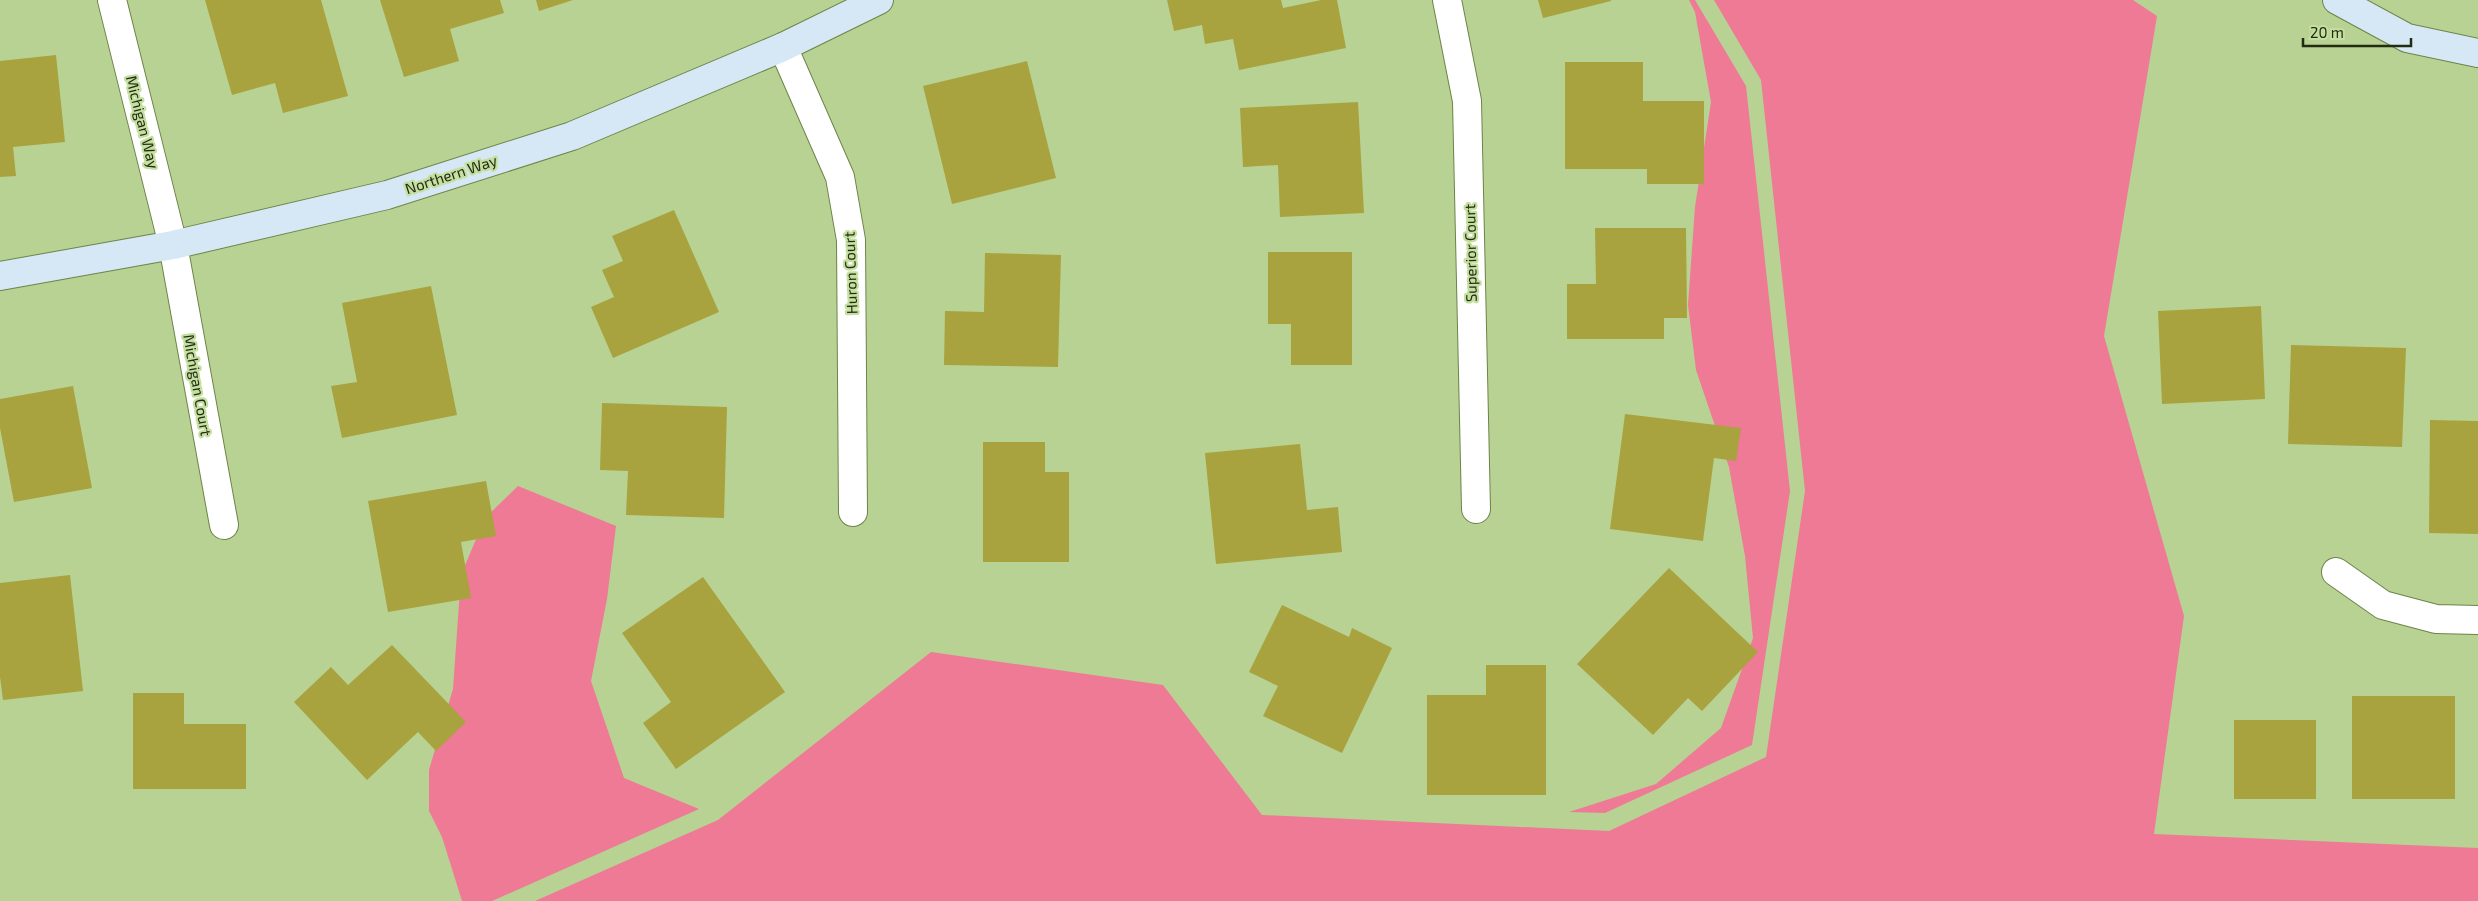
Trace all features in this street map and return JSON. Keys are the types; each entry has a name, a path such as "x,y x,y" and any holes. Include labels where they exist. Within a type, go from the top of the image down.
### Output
{"street":[{"name":"Michigan Way","path":"112,0 173,245"},
{"name":"Northern Way","path":"0,276 173,245 387,195 572,136 783,47 879,0"},
{"name":"Superior Court","path":"1447,0 1467,101 1476,509"},
{"path":"2337,0 2407,38 2478,53"},
{"name":"Huron Court","path":"783,47 840,177 851,240 853,512"},
{"name":"Michigan Court","path":"173,245 224,525"},
{"path":"2336,572 2383,605 2436,619 2478,620"}],"shaded area":[{"path":"1689,0 1695,0 1746,86 1790,491 1752,745 1605,813 1569,812 1656,784 1721,728 1753,638 1745,556 1729,467 1696,370 1688,305 1695,207 1711,102 1695,12"},
{"path":"1714,0 2133,0 2157,16 2104,336 2184,616 2154,834 2478,848 2478,901 535,901 718,820 931,652 1163,685 1262,815 1609,831 1766,757 1805,491 1761,80"},
{"path":"518,486 616,526 607,599 591,681 624,778 699,809 492,901 462,901 442,837 429,811 429,770 453,689 461,575 485,518"}],"building":[{"path":"205,0 321,0 348,96 283,113 275,83 232,95"},
{"path":"380,0 500,0 504,13 450,29 459,61 404,77"},
{"path":"536,0 573,0 539,11"},
{"path":"1167,0 1281,0 1283,8 1321,0 1337,0 1346,48 1239,70 1233,39 1205,44 1202,25 1174,31"},
{"path":"1538,0 1611,0 1611,1 1543,18"},
{"path":"56,55 65,142 13,147 16,176 0,177 0,61"},
{"path":"1027,61 1056,178 952,204 923,86"},
{"path":"1565,62 1643,62 1643,101 1704,101 1704,184 1647,184 1647,169 1565,169"},
{"path":"1358,102 1364,213 1280,217 1278,165 1243,167 1240,108"},
{"path":"674,210 719,312 613,358 591,307 614,297 602,270 623,261 612,236"},
{"path":"1595,228 1686,228 1687,318 1664,318 1664,339 1567,339 1567,284 1596,284"},
{"path":"1268,252 1352,252 1352,365 1291,365 1291,324 1268,324"},
{"path":"985,253 1061,255 1058,367 944,365 945,311 984,312"},
{"path":"431,286 457,415 342,438 331,386 357,382 342,303"},
{"path":"2261,306 2265,399 2162,404 2158,311"},
{"path":"2291,345 2406,348 2402,447 2288,444"},
{"path":"73,386 92,488 14,502 0,428 0,399"},
{"path":"602,403 727,407 724,518 626,515 628,471 600,470"},
{"path":"1625,414 1741,428 1736,461 1714,458 1703,541 1610,529"},
{"path":"2430,420 2478,421 2478,534 2429,533"},
{"path":"983,442 1045,442 1045,472 1069,472 1069,562 983,562"},
{"path":"1300,444 1307,510 1338,507 1342,552 1216,564 1205,453"},
{"path":"486,481 496,536 461,542 471,598 388,612 368,501"},
{"path":"1669,568 1758,652 1702,711 1688,698 1653,735 1577,664"},
{"path":"70,575 83,691 3,700 0,677 0,583"},
{"path":"703,577 785,692 676,769 643,723 671,702 622,633"},
{"path":"1282,605 1349,637 1352,628 1392,648 1342,753 1263,716 1278,686 1249,672"},
{"path":"392,645 466,722 436,751 418,732 367,780 294,702 331,667 348,685"},
{"path":"1486,665 1546,665 1546,795 1427,795 1427,695 1486,695"},
{"path":"133,693 184,693 184,724 246,724 246,789 133,789"},
{"path":"2352,696 2455,696 2455,799 2352,799"},
{"path":"2234,720 2316,720 2316,799 2234,799"}]}
